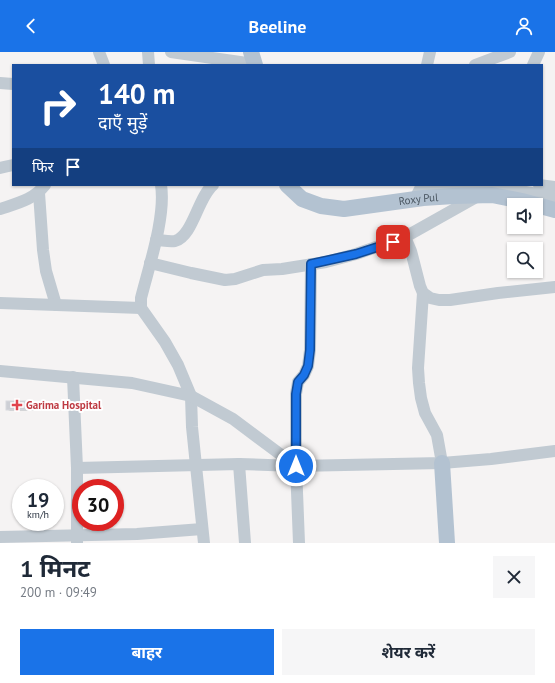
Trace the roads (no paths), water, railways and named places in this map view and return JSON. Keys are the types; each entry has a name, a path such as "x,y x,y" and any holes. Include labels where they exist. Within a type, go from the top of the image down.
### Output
{"main road":[{"name":"Roxy Pul","path":"288,186 302,199 322,206 344,208 419,191 454,196 492,196 522,201 555,210"},
{"path":"442,463 447,543"}],"street":[{"path":"99,52 104,64"},
{"path":"148,52 149,64"},
{"path":"171,52 253,60"},
{"path":"427,64 430,52"},
{"path":"478,64 510,52"},
{"path":"533,64 539,52"},
{"path":"0,83 12,84"},
{"path":"0,168 12,165"},
{"path":"161,186 162,192 156,240 141,298 141,308 165,342 178,365 191,396 204,543"},
{"path":"156,240 174,241 183,236 188,230 207,190 212,186"},
{"path":"419,191 492,186 555,197"},
{"path":"543,186 555,187"},
{"path":"0,209 26,201 42,189"},
{"path":"42,189 43,250 46,271 56,305"},
{"path":"150,262 225,280 235,279 263,270 282,269 311,264 356,254 405,237 478,196"},
{"path":"405,237 423,293 418,368 420,390 425,413 436,435 442,463"},
{"path":"299,543 296,466 296,394 298,382 304,375 308,366 311,264"},
{"path":"423,293 430,298 450,300 520,290 555,287"},
{"path":"0,302 141,308"},
{"path":"0,371 132,383 191,396 233,419 296,466"},
{"path":"73,377 77,468 77,539"},
{"path":"77,468 239,464 296,466 442,463 555,451"},
{"path":"239,464 245,543"},
{"path":"0,537 77,539 138,538 202,529"}],"place":[{"name":"Garima Hospital","path":"17,405"}]}
